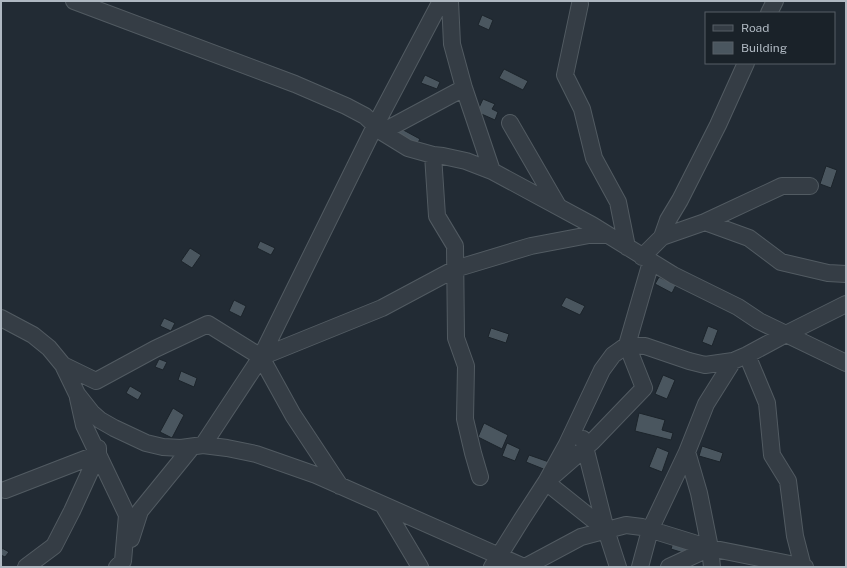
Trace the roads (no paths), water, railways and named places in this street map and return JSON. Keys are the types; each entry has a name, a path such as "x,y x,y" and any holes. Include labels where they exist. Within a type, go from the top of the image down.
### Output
{"street":[{"path":"74,1 295,84 346,106 365,116 379,129 408,148 433,155 466,161 492,172 558,206 673,275 738,307 760,321 846,363"},
{"path":"121,565 140,511 197,446 261,357 379,129 441,1"},
{"path":"450,1 452,44 464,88 492,172"},
{"path":"770,12 775,1"},
{"path":"580,4 566,75 582,109 594,158 618,202 627,247"},
{"path":"546,482 586,448 644,388 627,345 646,260 662,237 668,220 680,200 718,125 746,64"},
{"path":"379,129 464,88"},
{"path":"510,122 558,206"},
{"path":"433,155 437,216 455,246 456,338 466,366 465,419 480,477"},
{"path":"662,237 705,222 782,186 810,186"},
{"path":"705,222 749,238 780,262 828,273 846,274"},
{"path":"261,357 382,308 455,269 532,246 589,236 607,235"},
{"path":"496,562 546,482 567,444 602,370 612,355 627,345 645,346 705,365 740,358 846,304"},
{"path":"1,318 33,336 49,348 63,365 77,394 92,413 100,420 114,428 146,443 163,447 197,446 227,448 256,454 316,476 383,505 496,562 525,567 582,537 626,525 650,530 710,548 803,567 795,536 788,481 772,455 767,403 740,358"},
{"path":"63,365 96,381 155,349 208,324 261,357 293,415 340,486"},
{"path":"640,567 650,530 687,452 706,404 740,358"},
{"path":"77,394 84,426 127,515 121,565"},
{"path":"26,567 54,546 72,511 98,454 100,420"},
{"path":"578,421 606,530 618,567"},
{"path":"687,452 699,493 710,548 712,567"},
{"path":"6,490 98,454"},
{"path":"546,482 606,530"},
{"path":"383,505 420,567"},
{"path":"669,567 710,548"}]}
